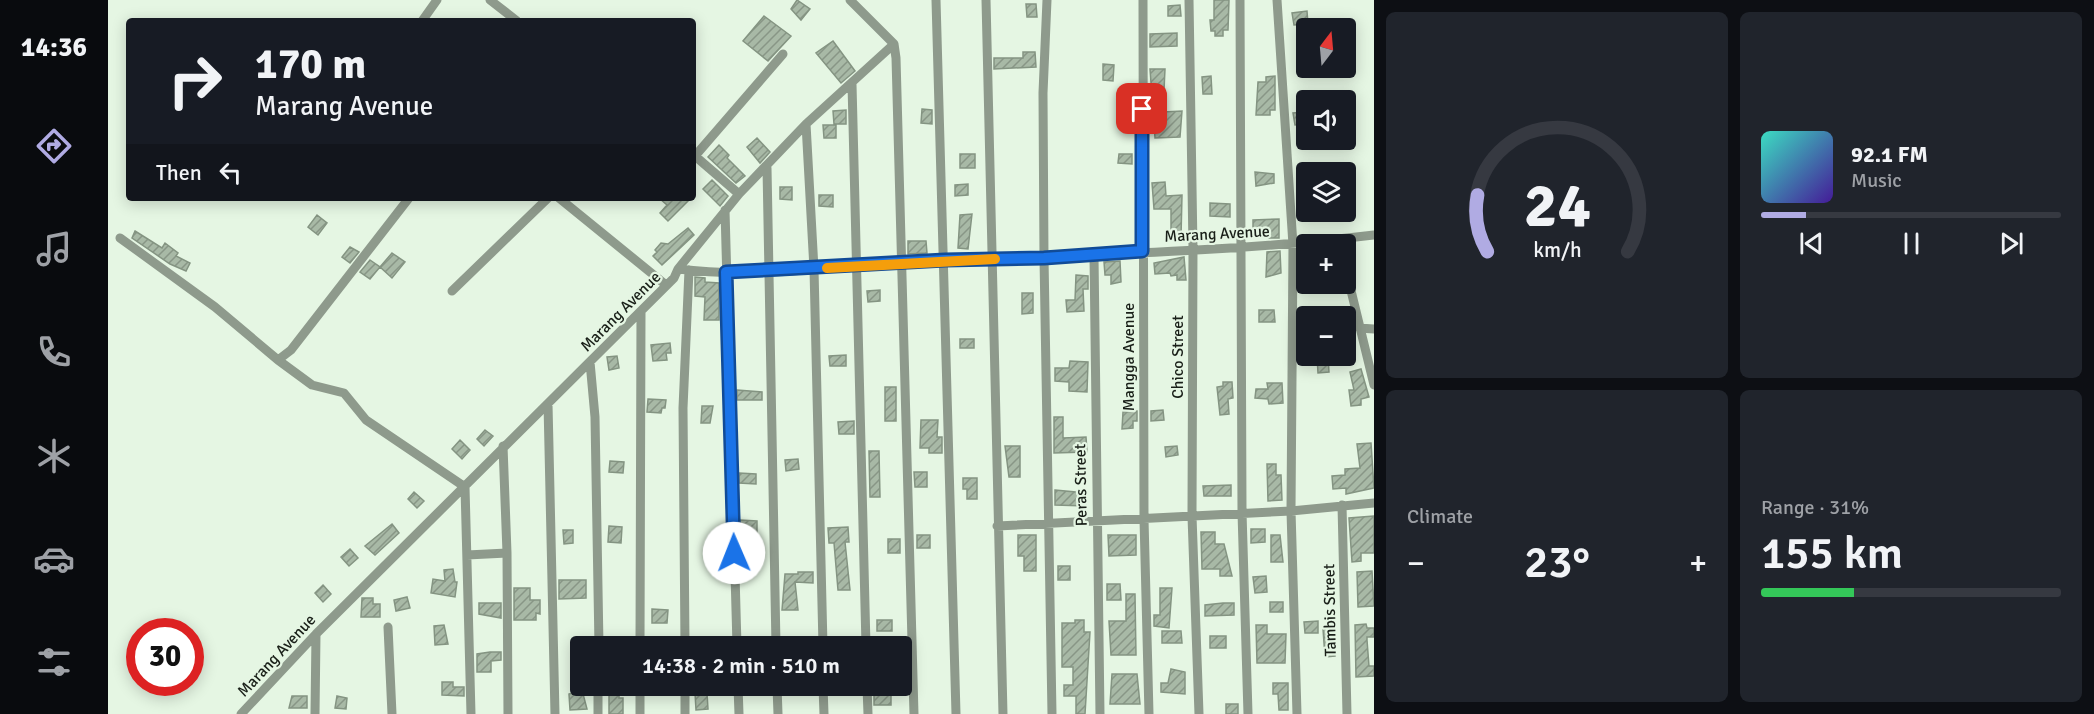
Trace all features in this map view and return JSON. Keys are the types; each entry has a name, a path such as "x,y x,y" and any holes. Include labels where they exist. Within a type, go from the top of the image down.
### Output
{"street":[{"path":"424,18 437,0"},
{"path":"490,0 513,18"},
{"path":"850,0 894,44 915,714"},
{"path":"936,0 956,714"},
{"path":"986,0 1003,714"},
{"path":"1047,0 1043,93 1044,258 1052,714"},
{"name":"Mangga Avenue","path":"1143,0 1144,519 1149,714"},
{"name":"Chico Street","path":"1189,0 1192,516 1199,714"},
{"path":"1240,0 1242,512 1248,714"},
{"path":"1277,0 1293,244 1291,511 1297,714"},
{"path":"678,269 739,194 767,168 806,124 894,44"},
{"path":"696,153 783,54"},
{"path":"852,84 866,636"},
{"path":"806,124 814,268 823,636"},
{"path":"696,157 739,194"},
{"path":"767,168 771,270 776,636"},
{"path":"278,360 291,350 407,201"},
{"path":"452,291 545,201"},
{"path":"563,201 666,285"},
{"path":"725,210 737,636"},
{"name":"Marang Avenue","path":"1356,239 1374,235"},
{"path":"120,238 205,300 312,385 344,393 366,420 465,488 471,714"},
{"name":"Marang Avenue","path":"241,714 316,634 641,311 678,269 726,272 945,260 1094,256 1142,251 1296,244"},
{"name":"Peras Street","path":"1094,256 1095,521 1100,714"},
{"path":"684,636 683,408 689,270"},
{"path":"1351,294 1374,385"},
{"path":"640,636 641,311"},
{"path":"1359,328 1374,328"},
{"path":"590,362 595,417 599,636"},
{"path":"548,404 555,714"},
{"path":"503,446 507,553 508,714"},
{"path":"997,526 1291,511 1374,503"},
{"name":"Tambis Street","path":"1342,505 1347,714"},
{"path":"467,555 507,553"},
{"path":"388,627 392,714"},
{"path":"315,714 316,634"},
{"path":"598,696 598,714"},
{"path":"640,696 640,714"},
{"path":"685,696 685,714"},
{"path":"738,696 739,714"},
{"path":"777,696 778,714"},
{"path":"824,696 824,714"},
{"path":"867,696 868,714"}],"building":[{"path":"797,0 810,9 801,20 791,9"},
{"path":"1214,0 1229,0 1228,30 1223,30 1223,36 1215,36 1215,31 1211,31 1210,20 1214,20"},
{"path":"1026,4 1036,4 1037,17 1027,17"},
{"path":"1180,5 1181,16 1168,16 1168,6"},
{"path":"1307,11 1308,18 1296,18 1296,25 1294,25 1292,13"},
{"path":"764,16 791,36 768,61 743,41"},
{"path":"1177,33 1177,46 1150,47 1150,34"},
{"path":"833,41 855,71 841,83 816,53"},
{"path":"1023,52 1035,52 1036,67 994,69 994,58 1023,58"},
{"path":"1103,64 1114,65 1113,81 1103,80"},
{"path":"1150,69 1165,69 1163,112 1182,111 1180,137 1155,138"},
{"path":"1211,76 1212,94 1203,94 1202,77"},
{"path":"1275,76 1275,110 1270,110 1270,115 1256,115 1258,82 1266,82 1266,77"},
{"path":"922,109 932,110 932,124 921,123"},
{"path":"846,110 846,124 834,124 833,111"},
{"path":"1293,113 1296,113 1296,125 1295,125"},
{"path":"823,125 836,125 836,138 824,138"},
{"path":"757,138 770,152 760,163 747,147"},
{"path":"719,145 729,155 727,158 745,176 736,183 708,157"},
{"path":"960,154 975,154 975,168 960,168"},
{"path":"1119,154 1132,154 1132,164 1118,163"},
{"path":"1255,172 1274,174 1274,183 1256,186"},
{"path":"712,180 728,196 720,206 703,189"},
{"path":"1165,182 1166,196 1182,195 1181,238 1171,238 1171,209 1154,209 1152,183"},
{"path":"968,184 968,195 955,196 955,185"},
{"path":"780,187 792,187 792,200 780,199"},
{"path":"819,195 833,195 833,207 819,206"},
{"path":"662,201 688,201 668,221 660,213 667,205"},
{"path":"1210,203 1230,204 1230,217 1210,216"},
{"path":"972,214 968,249 958,248 960,215"},
{"path":"317,215 327,223 318,235 308,227"},
{"path":"1279,219 1279,238 1269,238 1268,228 1253,228 1253,220"},
{"path":"688,228 694,235 662,265 653,256 657,252 655,250 661,243 668,244"},
{"path":"135,231 162,248 165,243 178,253 176,256 190,263 186,271 170,264 132,238"},
{"path":"908,241 926,241 927,253 908,254"},
{"path":"350,247 359,252 350,263 342,257"},
{"path":"1280,251 1281,273 1266,277 1267,252"},
{"path":"392,253 405,262 392,278 380,267"},
{"path":"1184,257 1186,280 1177,280 1177,275 1171,276 1170,273 1155,274 1154,263"},
{"path":"370,260 380,267 370,279 360,272"},
{"path":"1120,261 1121,282 1111,284 1111,275 1105,275 1104,262"},
{"path":"1076,275 1088,276 1088,289 1083,289 1084,311 1067,312 1066,300 1075,300"},
{"path":"695,277 705,278 705,282 719,283 719,320 704,320 705,297 695,296"},
{"path":"880,290 880,301 868,302 867,291"},
{"path":"1022,293 1033,293 1033,313 1022,314"},
{"path":"1259,310 1274,310 1275,322 1259,322"},
{"path":"960,339 974,339 974,348 960,348"},
{"path":"670,343 671,353 666,353 667,360 653,361 651,345"},
{"path":"846,355 846,366 830,366 829,356"},
{"path":"617,356 619,368 609,370 607,357"},
{"path":"1070,361 1088,362 1087,392 1069,391 1069,382 1055,381 1055,368 1069,368"},
{"path":"1318,366 1329,366 1329,372 1318,373"},
{"path":"1361,369 1369,397 1361,399 1361,405 1351,406 1349,390 1354,390 1350,372"},
{"path":"1223,382 1232,382 1233,398 1228,399 1229,414 1220,415 1217,387 1223,386"},
{"path":"1267,383 1282,383 1283,403 1269,404 1268,399 1255,398 1256,389 1268,389"},
{"path":"885,387 896,387 896,421 885,421"},
{"path":"737,390 762,392 762,400 737,400"},
{"path":"648,399 666,400 665,408 662,408 661,413 647,412"},
{"path":"702,406 713,406 710,423 701,423"},
{"path":"1163,410 1164,420 1151,421 1151,411"},
{"path":"1137,411 1137,421 1133,421 1133,428 1122,429 1123,412"},
{"path":"1054,417 1063,417 1063,438 1086,437 1087,452 1054,453"},
{"path":"921,420 938,420 937,437 942,437 942,453 929,453 929,448 920,448"},
{"path":"854,421 854,434 839,434 838,422"},
{"path":"485,430 493,436 484,446 477,439"},
{"path":"460,440 470,450 462,459 452,449"},
{"path":"1371,443 1374,488 1346,494 1346,488 1333,489 1332,476 1345,475 1345,469 1360,468 1357,444"},
{"path":"1005,446 1020,446 1020,477 1009,477"},
{"path":"1177,446 1178,455 1166,457 1165,447"},
{"path":"869,451 879,451 880,497 870,497"},
{"path":"798,459 799,469 786,471 785,460"},
{"path":"610,461 624,462 623,473 609,472"},
{"path":"1267,464 1276,464 1276,475 1281,475 1282,500 1268,501"},
{"path":"914,472 927,472 927,487 915,487"},
{"path":"739,473 756,474 756,484 739,483"},
{"path":"963,478 977,478 977,499 967,499 967,489 963,489"},
{"path":"1231,485 1231,496 1204,496 1203,486"},
{"path":"1055,490 1086,493 1086,506 1055,505"},
{"path":"414,492 424,501 417,508 408,499"},
{"path":"1374,516 1374,553 1361,553 1361,561 1352,562 1349,518"},
{"path":"740,520 757,521 757,532 741,531"},
{"path":"392,524 399,533 375,555 365,546"},
{"path":"609,526 622,527 621,543 608,542"},
{"path":"848,527 849,542 845,542 850,590 838,590 834,543 829,543 828,528"},
{"path":"1251,529 1265,529 1265,542 1251,543"},
{"path":"563,530 573,530 573,543 564,544"},
{"path":"1201,532 1215,532 1215,544 1224,544 1232,576 1220,576 1220,569 1202,569"},
{"path":"917,535 930,535 930,548 917,548"},
{"path":"1018,535 1036,535 1036,571 1024,571 1024,556 1018,556"},
{"path":"1108,535 1136,535 1136,555 1109,556"},
{"path":"1271,535 1280,535 1283,562 1271,562"},
{"path":"888,539 900,539 900,553 888,553"},
{"path":"350,549 358,558 349,566 341,557"},
{"path":"1058,566 1070,566 1070,580 1058,580"},
{"path":"453,569 455,582 457,582 455,597 431,593 433,579 445,581 444,570"},
{"path":"1372,571 1374,606 1358,607 1357,572"},
{"path":"798,572 813,572 813,583 795,582 798,610 782,610 785,574 798,574"},
{"path":"1266,576 1267,592 1255,593 1253,577"},
{"path":"559,580 586,580 586,598 559,599"},
{"path":"1107,584 1120,584 1121,600 1107,600"},
{"path":"323,585 331,594 323,602 315,593"},
{"path":"514,588 530,588 530,600 540,600 540,614 536,613 536,620 514,620"},
{"path":"1160,588 1172,588 1169,628 1154,626 1154,615 1160,615"},
{"path":"1126,594 1135,594 1136,655 1111,655 1109,621 1126,621"},
{"path":"407,597 410,608 396,611 394,600"},
{"path":"362,598 373,598 373,604 380,604 380,617 361,617"},
{"path":"1270,602 1283,602 1283,612 1270,612"},
{"path":"479,603 501,603 501,618 479,614"},
{"path":"1234,603 1234,615 1205,616 1205,605"},
{"path":"652,609 668,610 667,623 652,623"},
{"path":"877,620 892,620 892,631 877,631"},
{"path":"1075,620 1084,620 1084,632 1090,632 1085,714 1076,714 1076,696 1064,696 1064,685 1073,685 1073,667 1062,667 1062,623 1075,623"},
{"path":"1318,621 1318,633 1305,633 1304,622"},
{"path":"1366,624 1367,628 1374,628 1374,637 1367,637 1367,640 1369,666 1374,666 1374,676 1356,677 1355,625"},
{"path":"444,625 448,644 435,645 434,626"},
{"path":"1256,625 1267,625 1267,634 1286,634 1285,663 1257,663"},
{"path":"1335,628 1335,656 1325,657 1323,629"},
{"path":"1162,631 1181,631 1182,643 1162,643"},
{"path":"1210,636 1226,636 1226,648 1210,648"},
{"path":"501,652 501,660 491,661 491,672 477,672 477,654"},
{"path":"1171,669 1185,672 1185,694 1161,692 1161,683 1168,683"},
{"path":"1112,674 1137,674 1140,704 1110,704"},
{"path":"442,682 453,682 453,687 464,687 464,696 442,695"},
{"path":"1273,683 1288,683 1288,710 1279,710 1278,694 1273,694"},
{"path":"569,694 570,696 584,696 587,709 570,710"},
{"path":"292,696 307,696 307,708 289,708"},
{"path":"337,696 347,698 346,709 335,708"},
{"path":"609,696 623,698 623,714 609,714"},
{"path":"695,696 707,696 708,709 696,710"},
{"path":"874,696 891,696 891,705 874,705"},
{"path":"1226,704 1238,704 1238,714 1226,714"}],"slow traffic":[{"path":"827,268 995,259"}],"route":[{"path":"734,553 726,272 945,260 1094,256 1142,251 1142,109"}]}
